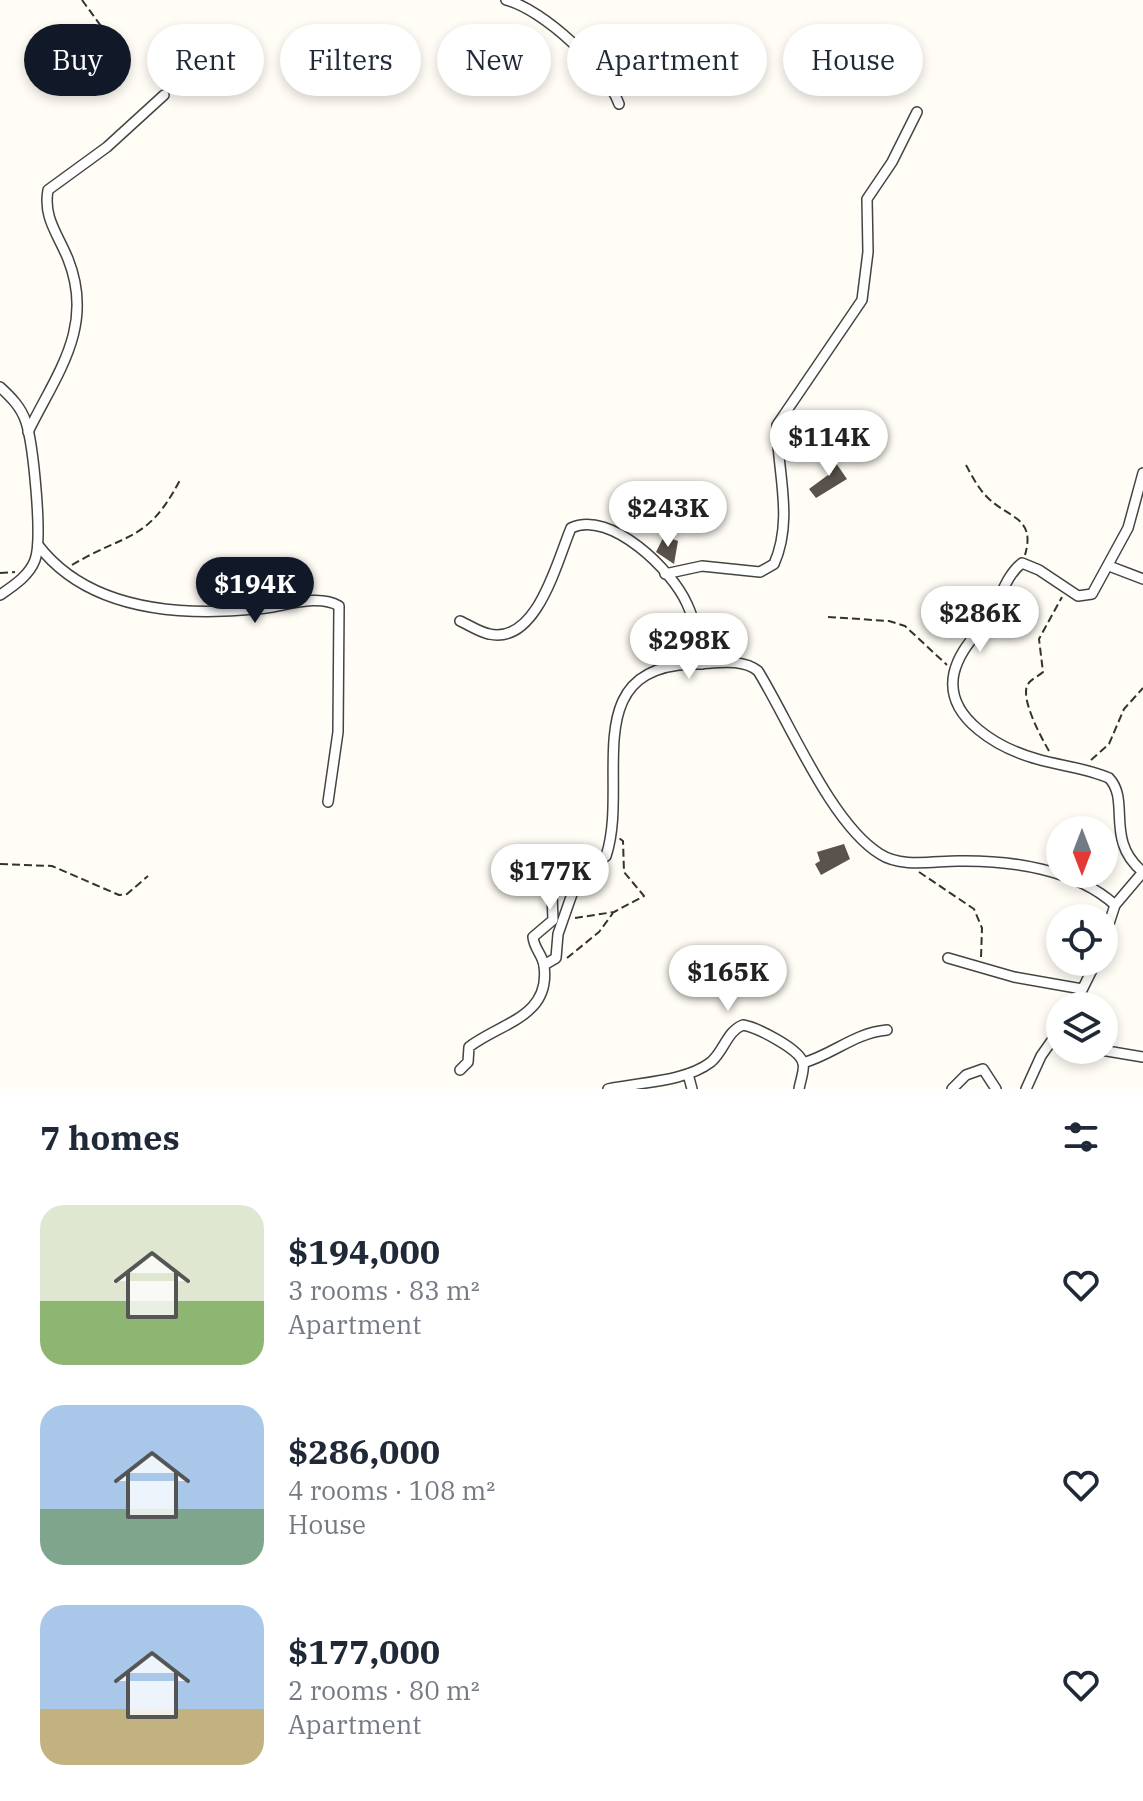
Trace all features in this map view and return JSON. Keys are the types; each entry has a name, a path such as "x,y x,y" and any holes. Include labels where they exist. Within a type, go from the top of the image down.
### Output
{"street":[{"path":"506,0 541,18 591,62 608,80 619,104"},
{"path":"28,432 73,347 77,329 73,273 48,221 48,190 107,147 163,96"},
{"path":"665,574 702,566 760,572 774,564 782,539 785,481 777,425 862,300 868,252 867,199 892,162 917,112"},
{"path":"0,387 18,406 28,432 38,545 28,572 0,595"},
{"path":"1116,904 1142,875 1122,844 1113,783 1084,770 1022,754 979,730 959,704 954,691 954,671 962,651 990,616 1008,581 1022,563 1039,570 1078,596 1092,594 1128,528 1143,473"},
{"path":"460,621 490,634 521,628 533,617 546,592 571,528 579,524 594,525 629,539 665,574 686,601 696,629 702,664"},
{"path":"38,545 60,571 92,589 135,605 177,610 265,608 304,602 329,602 339,606 338,732 328,802"},
{"path":"1109,566 1143,579"},
{"path":"549,963 533,937 553,920 552,894 606,856 611,833 614,755 624,696 639,677 656,668 740,663 758,671 828,796 880,855 910,862 963,861 1020,866 1068,878 1103,894 1114,904"},
{"path":"460,1070 468,1062 469,1047 514,1024 541,998 549,963 578,877"},
{"path":"948,958 1014,977 1082,989"},
{"path":"1081,992 1089,976"},
{"path":"608,1089 688,1074 714,1060 734,1029 743,1025 773,1038 803,1063"},
{"path":"803,1063 867,1032 887,1030"},
{"path":"1026,1089 1046,1049"},
{"path":"1118,1053 1143,1057"},
{"path":"799,1089 803,1063"},
{"path":"952,1089 966,1075 983,1069 996,1089"},
{"path":"688,1074 692,1089"}],"path":[{"path":"82,0 99,24"},
{"path":"966,465 988,498 1026,526 1028,537 1022,563"},
{"path":"60,571 94,551 148,527 159,517 180,480"},
{"path":"1055,763 1036,725 1026,690 1028,683 1043,672 1039,639 1057,602 1067,591"},
{"path":"828,617 889,621 905,626 954,671"},
{"path":"1084,770 1109,744 1124,709 1143,688"},
{"path":"549,963 577,952 614,912 644,894 624,872 623,841 611,833"},
{"path":"910,862 924,876 974,909 982,928 983,967"},
{"path":"0,864 52,866 119,895 127,894 148,876"},
{"path":"565,919 614,912"}],"building":[{"path":"829,453 847,479 816,498 809,489 832,472 823,457"},
{"path":"664,536 678,541 674,564 656,552"},
{"path":"844,844 850,859 821,875 815,864 820,861 817,852"}]}
